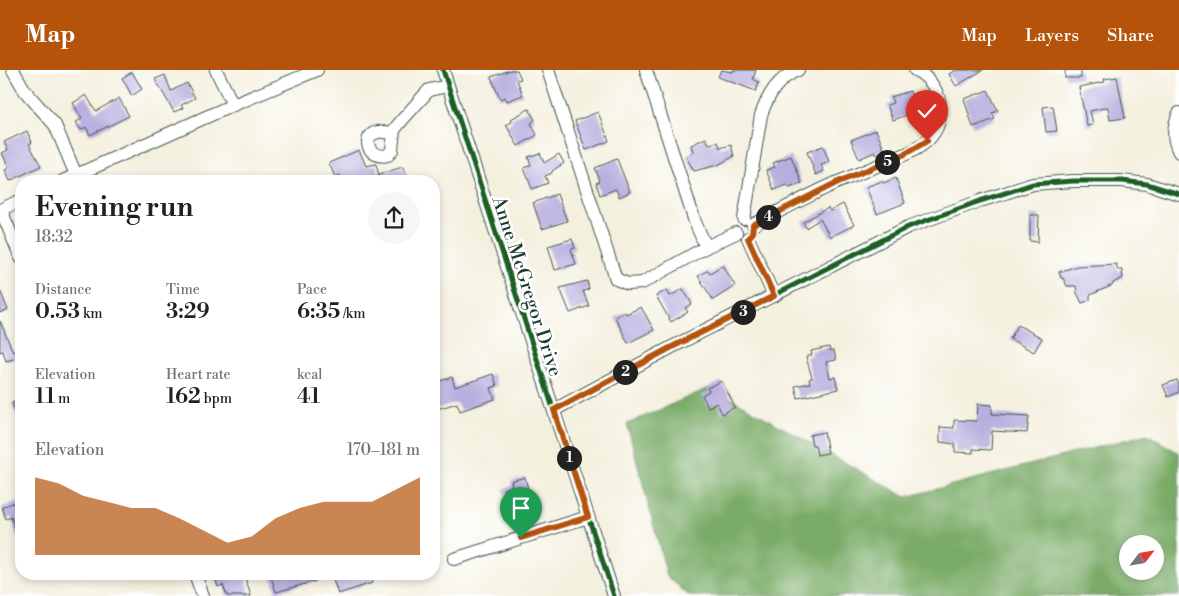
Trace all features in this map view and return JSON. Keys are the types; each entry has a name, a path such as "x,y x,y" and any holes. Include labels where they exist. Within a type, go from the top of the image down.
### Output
{"street":[{"path":"13,70 24,91 55,125 76,175 317,70"},
{"path":"216,70 233,105"},
{"name":"Anne McGregor Drive","path":"443,70 614,596"},
{"path":"548,70 616,279 628,284 642,283 706,247 742,235 752,234 748,222 761,115 765,102 772,90 781,80 798,70"},
{"path":"646,70 695,222 706,247"},
{"path":"748,222 905,154 927,141 937,128 940,119 941,103 938,93 931,84 915,70"},
{"path":"393,133 429,90 448,86"},
{"path":"1179,113 1174,130 1174,139 1179,152"},
{"path":"554,410 672,347 908,227 980,201 1033,184 1073,181 1122,181 1147,184 1179,194"},
{"path":"15,203 1,210 15,244"},
{"path":"742,235 774,296"},
{"path":"454,559 588,517"},
{"path":"197,580 203,596"}],"green space":[{"path":"711,387 906,497 1147,434 1179,453 1179,596 689,596 667,576 627,424"}],"building":[{"path":"510,70 517,70 521,79 517,80 523,95 507,101 505,97 500,99 491,77"},
{"path":"721,70 733,72 733,70 756,70 753,79 759,82 756,91 718,77"},
{"path":"956,70 983,70 956,86 949,74"},
{"path":"1065,70 1081,70 1081,78 1065,78"},
{"path":"132,72 142,89 132,96 122,78"},
{"path":"165,75 171,91 187,83 195,98 181,105 183,108 174,112 155,79"},
{"path":"1117,77 1125,118 1110,120 1108,107 1090,111 1093,125 1087,126 1079,87 1105,82 1104,79"},
{"path":"988,90 998,111 992,113 995,119 973,127 964,99"},
{"path":"910,91 917,109 914,111 916,115 908,118 907,115 893,120 887,105 893,103 891,97"},
{"path":"86,95 96,111 119,98 129,116 90,135 86,127 81,130 76,122 82,119 73,103"},
{"path":"1053,106 1057,131 1046,132 1043,107"},
{"path":"529,109 535,120 531,123 537,135 518,146 506,125 512,122 511,119"},
{"path":"598,112 609,141 586,150 575,121"},
{"path":"876,130 885,152 877,155 875,152 859,159 851,140"},
{"path":"27,131 32,142 29,144 41,166 22,175 15,175 15,179 10,181 5,170 9,168 2,153 8,150 4,142"},
{"path":"706,138 709,144 718,142 720,148 731,145 734,156 718,165 694,171 686,157 693,152 691,145"},
{"path":"823,146 829,162 821,165 824,171 816,175 807,152"},
{"path":"359,150 366,166 376,164 379,175 334,175 329,163"},
{"path":"540,153 544,163 559,154 564,163 545,176 548,183 532,189 524,168 531,165 528,157"},
{"path":"791,156 802,183 789,188 787,185 774,190 766,170 775,167 773,163"},
{"path":"617,159 630,192 619,197 616,189 600,195 596,183 600,181 595,168"},
{"path":"403,167 406,175 379,175"},
{"path":"896,178 905,203 877,214 866,187"},
{"path":"557,194 567,221 542,229 533,203"},
{"path":"843,204 854,225 830,237 820,219 806,228 803,222 828,208 830,211"},
{"path":"1030,215 1039,215 1038,242 1030,241"},
{"path":"572,239 575,248 571,249 576,264 555,270 548,246"},
{"path":"1116,264 1118,270 1122,270 1123,278 1113,283 1113,285 1090,295 1090,300 1082,303 1076,286 1067,286 1059,272 1077,266"},
{"path":"723,265 735,286 713,300 698,276 708,270 710,273"},
{"path":"587,281 589,289 583,291 589,306 570,313 560,288"},
{"path":"683,289 692,304 685,308 688,312 671,322 656,296 667,290 670,296"},
{"path":"0,290 8,310 0,313"},
{"path":"641,307 654,330 628,343 615,317"},
{"path":"0,321 13,352 15,351 15,359 6,361 3,351 0,352"},
{"path":"1018,325 1042,338 1034,352 1010,339"},
{"path":"829,347 830,351 834,351 836,360 826,362 830,378 835,377 838,389 798,398 795,386 810,383 809,379 812,378 806,357 812,355 811,351"},
{"path":"493,374 497,386 491,388 495,399 460,411 457,403 440,408 440,381 452,377 455,387"},
{"path":"1177,380 1179,392 1168,397 1163,385"},
{"path":"722,381 735,407 722,414 717,403 708,407 702,395 709,391 707,388"},
{"path":"978,404 992,405 992,414 1029,416 1027,433 992,431 991,450 973,449 973,453 955,452 955,444 940,442 940,427 954,428 954,420 977,421"},
{"path":"824,432 828,453 817,455 810,435"},
{"path":"525,477 533,509 516,513 513,504 508,505 503,489 512,486 511,481"},
{"path":"15,502 15,529 11,517 6,519 2,507"},
{"path":"216,580 246,580 251,596 227,596 223,585 218,587"},
{"path":"272,580 316,580 316,581 276,592"},
{"path":"333,580 371,580 372,583 338,594"}],"cycle path":[{"path":"443,70 614,596"},
{"path":"554,410 672,347 908,227 980,201 1033,184 1073,181 1122,181 1147,184 1179,194"}],"route":[{"path":"521,538 588,517 554,410 672,347 774,296 748,238 754,231 753,225 836,183 916,149 927,141"}]}
